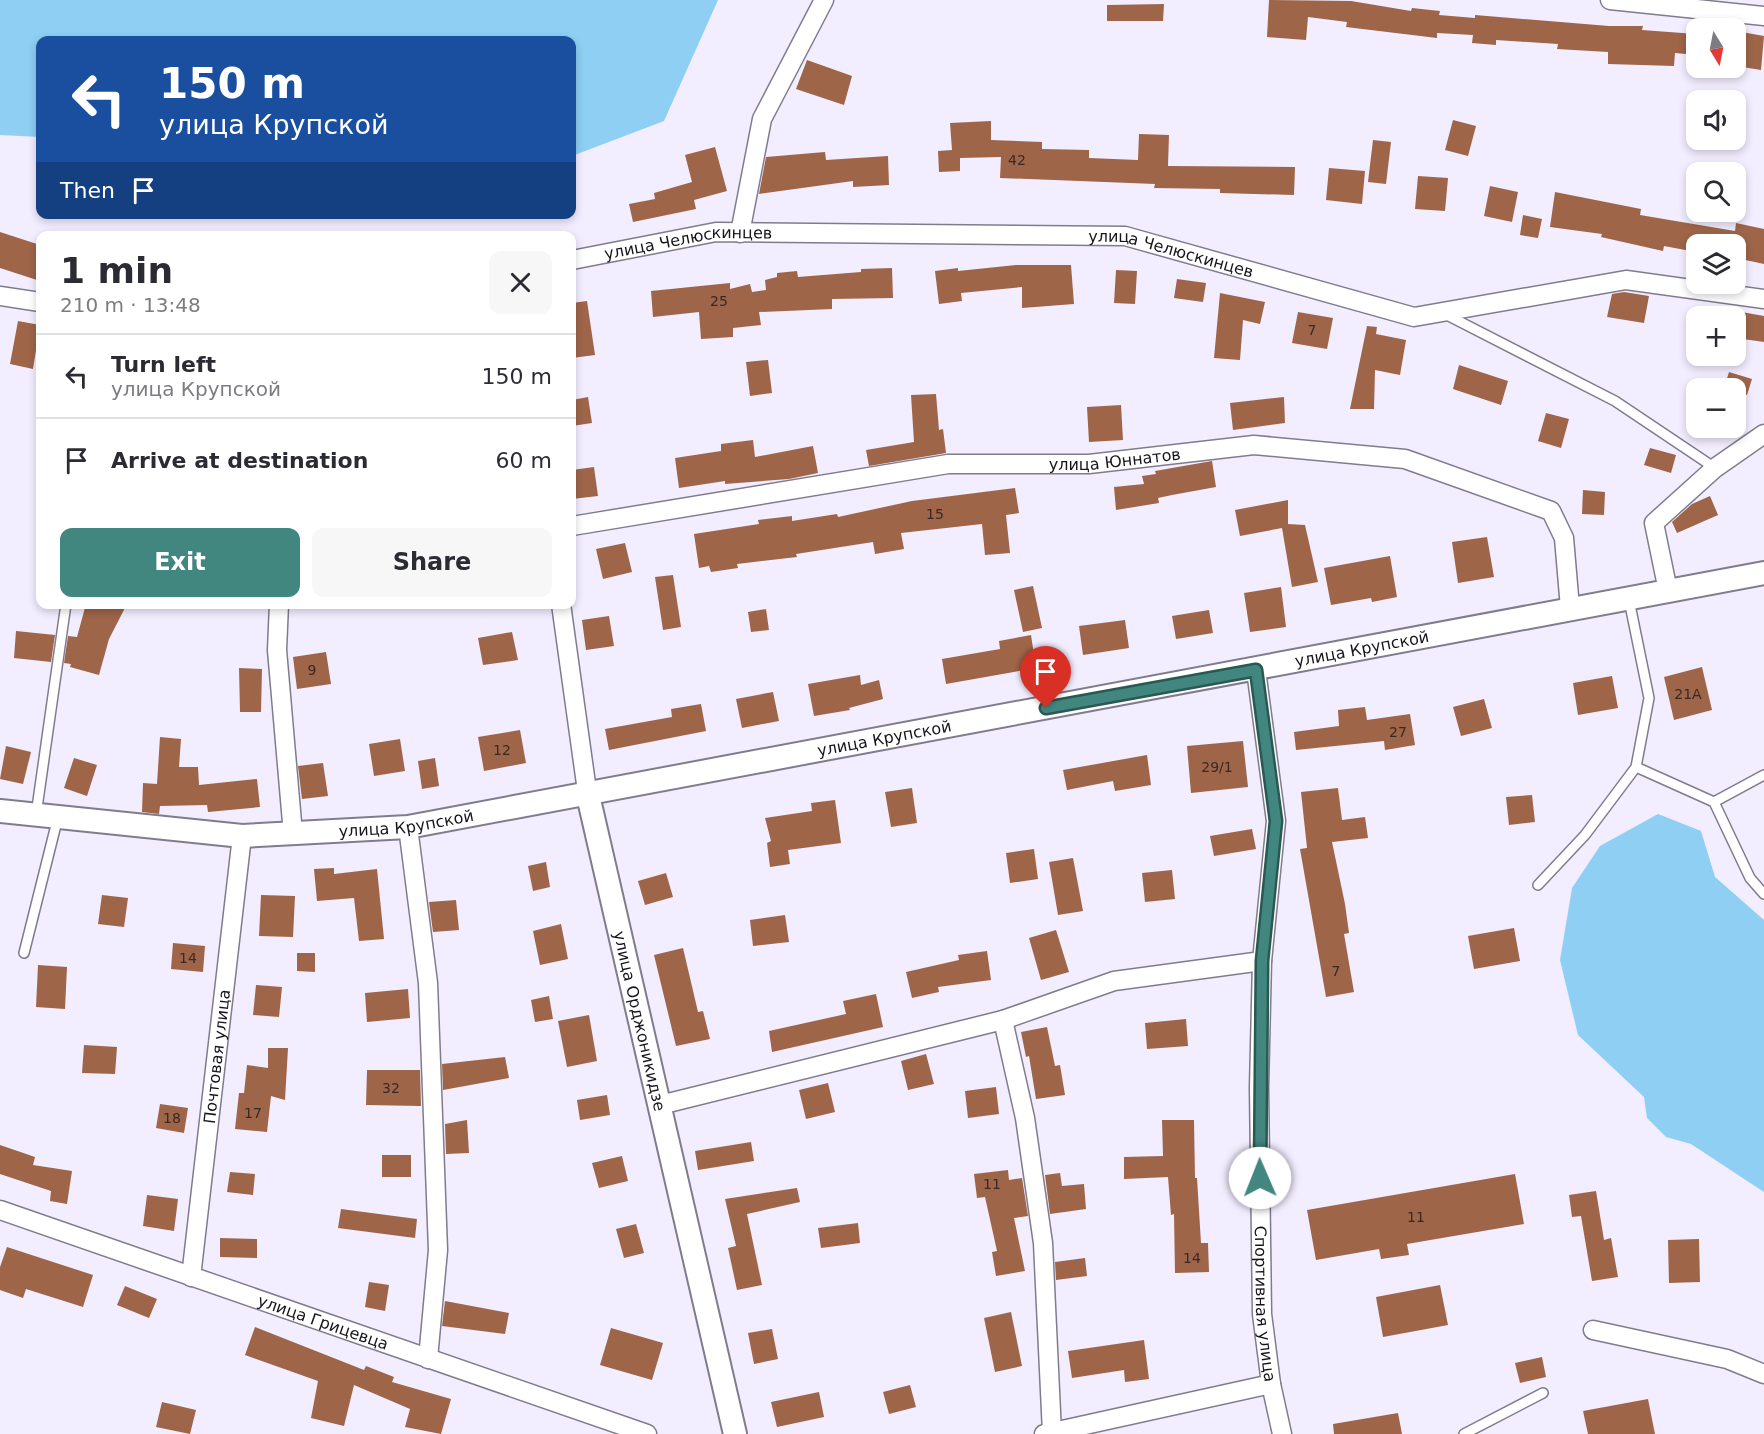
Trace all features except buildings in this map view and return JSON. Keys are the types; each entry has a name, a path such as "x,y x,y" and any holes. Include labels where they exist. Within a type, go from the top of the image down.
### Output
{"street":[{"path":"740,233 762,119 824,0"},
{"path":"1611,0 1764,16"},
{"name":"улица Челюскинцев","path":"576,259 716,232 1125,236 1414,318 1626,280 1764,299"},
{"path":"0,296 36,301"},
{"path":"1668,591 1654,523 1715,468 1764,434"},
{"name":"улица Юннатов","path":"576,525 948,464 1089,464 1254,445 1405,459 1551,511 1564,538 1569,608"},
{"name":"улица Крупской","path":"0,811 242,836 408,826 587,791 1256,670 1569,608 1764,573"},
{"path":"279,609 277,650 292,834"},
{"name":"улица Орджоникидзе","path":"562,609 587,791 735,1434"},
{"name":"Спортивная улица","path":"1256,670 1276,821 1262,961 1259,1088 1262,1314 1271,1384 1282,1434"},
{"path":"408,826 428,983 430,1030 438,1250 428,1359"},
{"name":"Почтовая улица","path":"191,1277 242,836"},
{"path":"660,1105 1003,1020 1114,981 1262,961"},
{"path":"1003,1020 1025,1118 1043,1243 1048,1434 1271,1384"},
{"name":"улица Грицевца","path":"0,1210 647,1434"},
{"path":"1593,1330 1727,1359 1764,1374"}],"lane":[{"path":"1442,313 1615,401 1715,468"},
{"path":"1538,885 1585,835 1636,767 1648,698 1629,597"},
{"path":"24,953 47,816 66,609"},
{"path":"1636,767 1714,802 1750,878 1764,894"},
{"path":"1714,802 1764,776"},
{"path":"1464,1434 1543,1393"}],"water":[{"path":"0,0 718,0 664,121 576,154 576,36 36,36 36,137 0,135"},
{"path":"1658,814 1701,831 1715,877 1764,920 1764,1192 1691,1144 1666,1137 1647,1118 1644,1097 1578,1035 1560,960 1572,888 1600,846"}],"route":[{"path":"1046,708 1256,670 1276,821 1262,961 1259,1088 1260,1178"}]}
